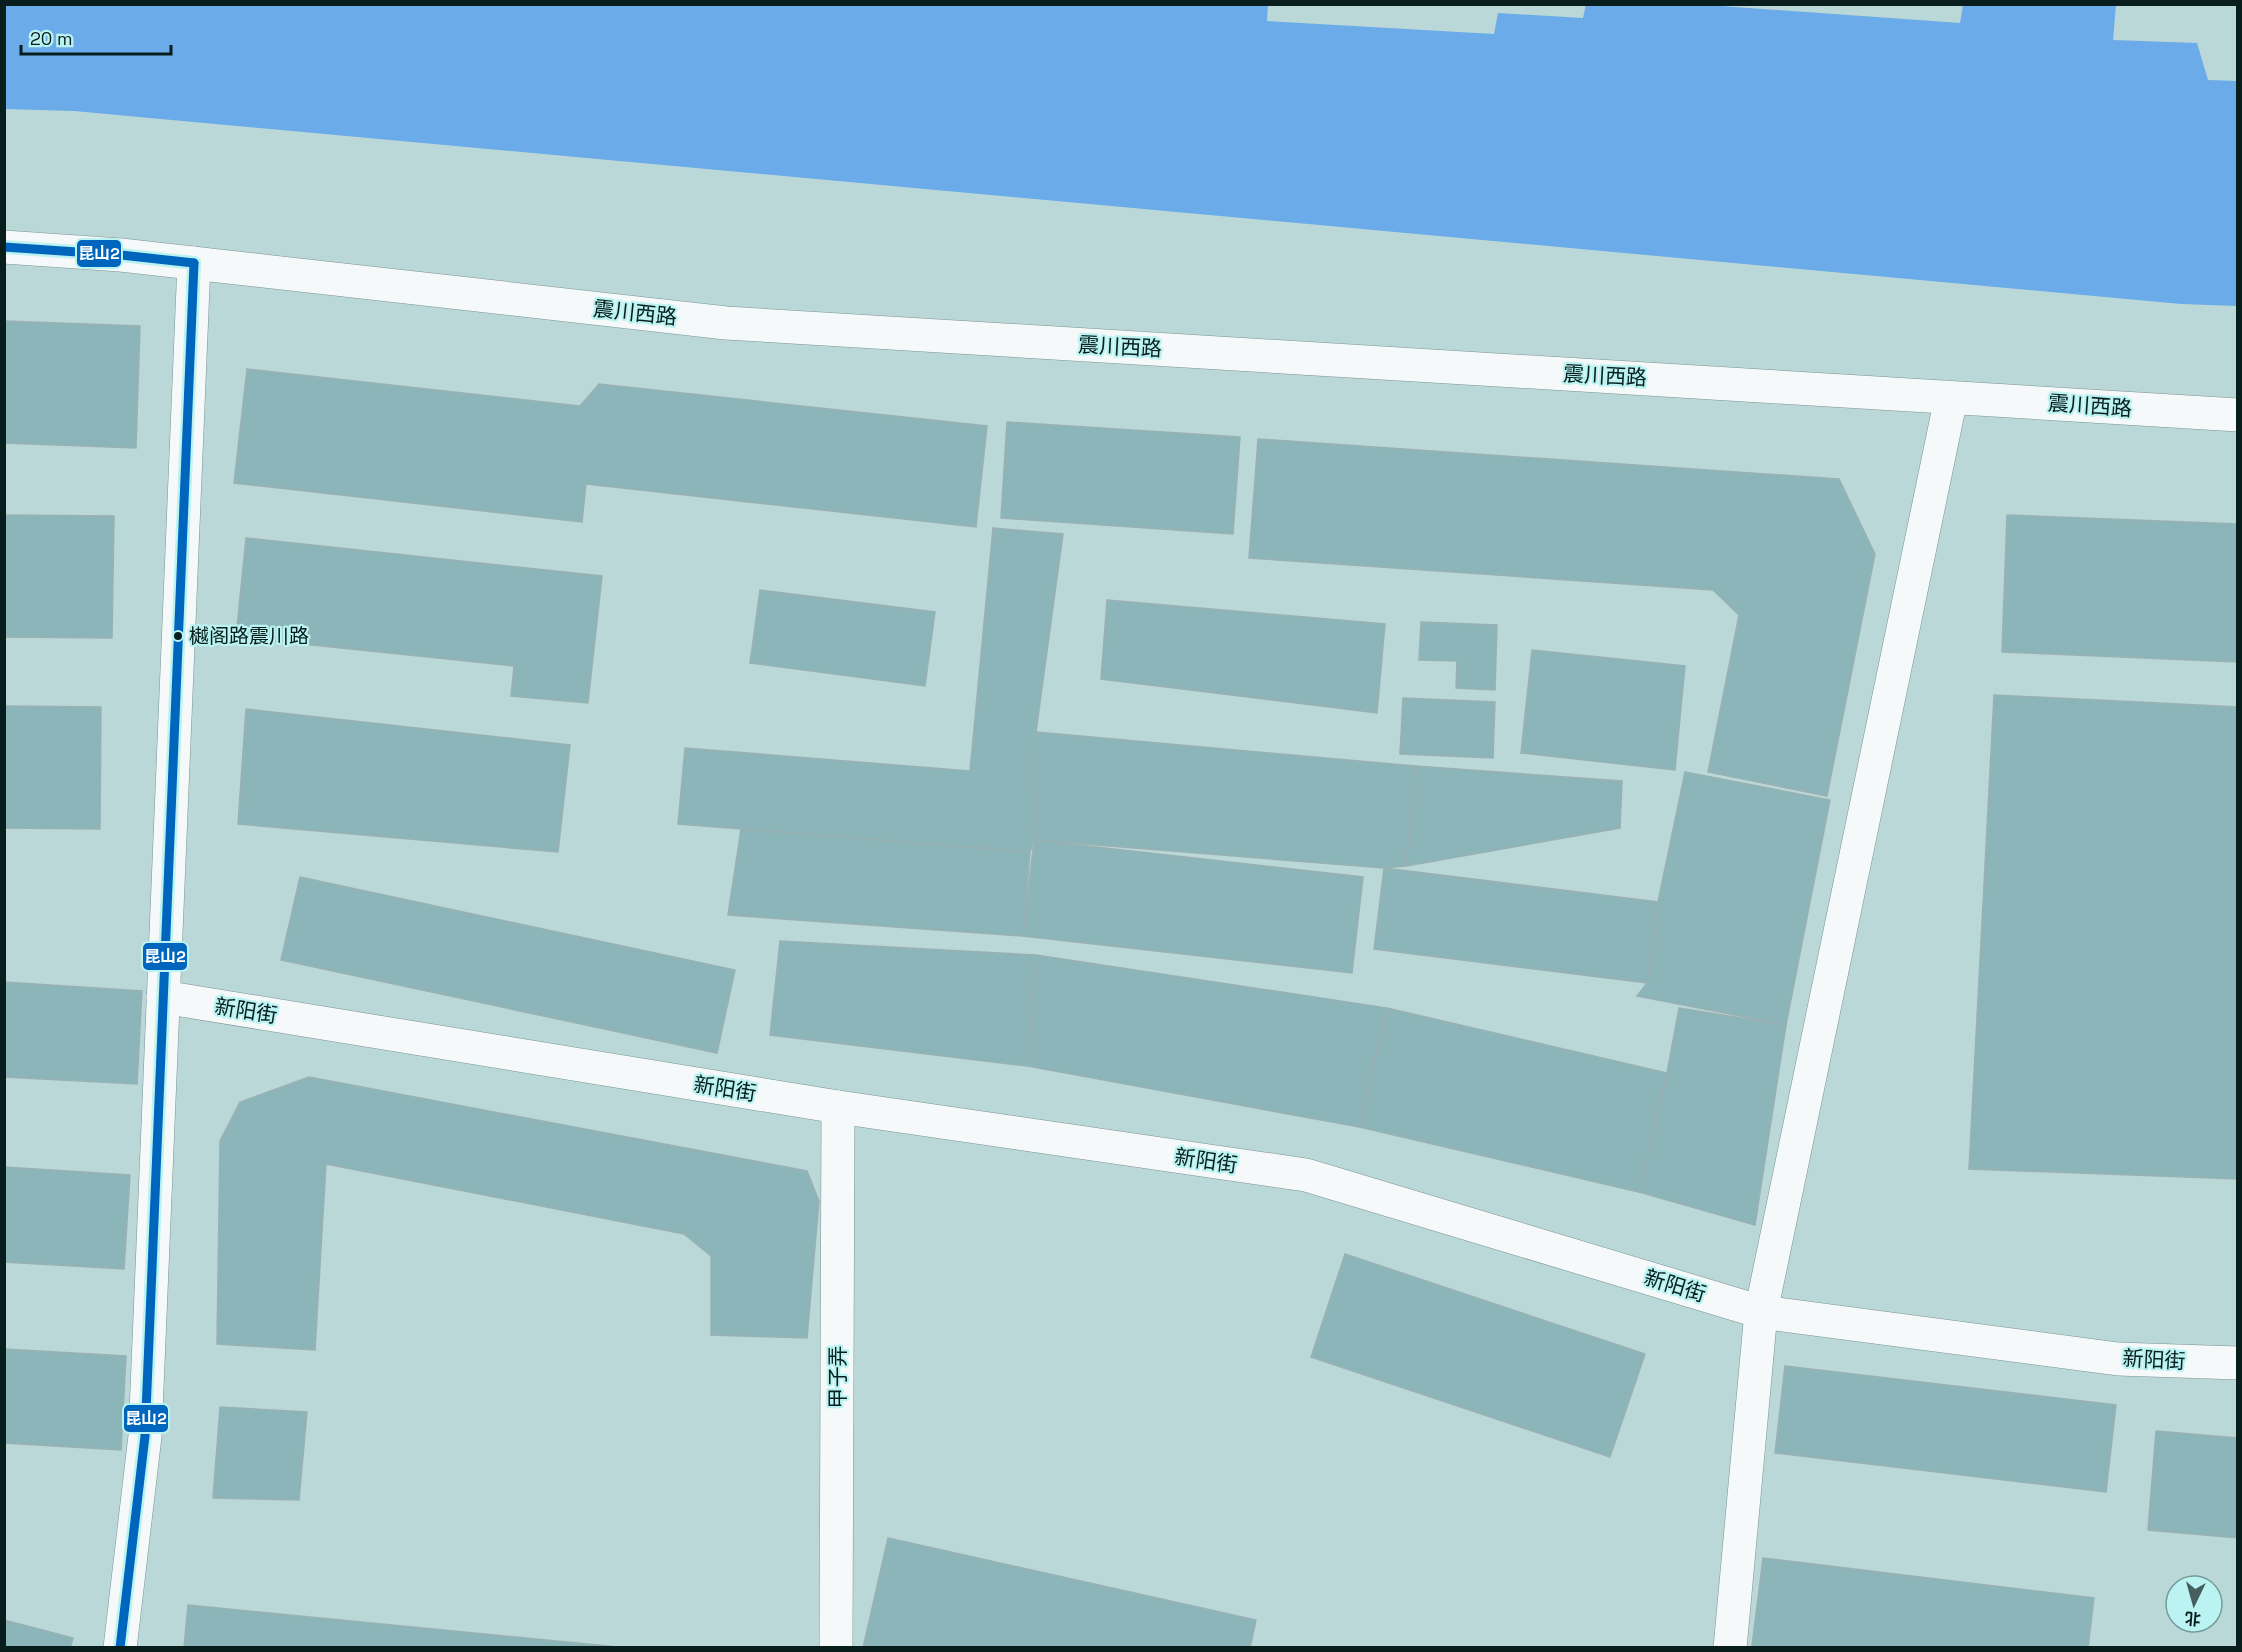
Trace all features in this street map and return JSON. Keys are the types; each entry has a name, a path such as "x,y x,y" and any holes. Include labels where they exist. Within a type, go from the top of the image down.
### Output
{"street":[{"name":"震川西路","path":"4,247 122,255 726,323 2238,415"},
{"path":"120,1647 145,1436 194,263"},
{"path":"1730,1647 1761,1312 1951,398"},
{"name":"新阳街","path":"163,997 838,1107 1306,1175 1761,1312 2118,1359 2238,1363"},
{"name":"甲子弄","path":"836,1647 838,1107"}],"water":[{"path":"1268,4 1267,21 1494,34 1498,13 1583,18 1586,4 1706,5 1960,23 1963,5 2116,5 2113,40 2197,43 2208,80 2237,81 2237,306 2181,304 74,111 5,109 5,5"}],"building":[{"path":"4,321 140,326 136,448 4,443"},
{"path":"247,369 580,406 599,384 987,426 976,527 586,484 582,522 234,483"},
{"path":"1007,422 1240,437 1233,534 1001,518"},
{"path":"1258,439 1839,479 1875,554 1827,796 1708,772 1739,615 1713,590 1249,558"},
{"path":"4,515 114,516 112,638 4,637"},
{"path":"2007,515 2238,524 2238,662 2002,652"},
{"path":"993,528 1063,534 1036,732 1034,840 1030,852 678,824 685,748 970,771"},
{"path":"246,538 602,576 588,703 511,696 514,666 236,637"},
{"path":"760,590 935,612 925,686 750,663"},
{"path":"1107,600 1385,624 1377,713 1101,679"},
{"path":"1421,622 1497,625 1495,690 1456,688 1457,661 1419,660"},
{"path":"1532,650 1685,666 1675,770 1521,753"},
{"path":"1994,695 2238,707 2238,1179 1969,1169"},
{"path":"1403,698 1495,702 1493,758 1400,754"},
{"path":"4,706 101,707 100,829 4,828"},
{"path":"246,709 570,745 558,852 238,824"},
{"path":"1036,732 1415,766 1406,866 1384,868 1034,840"},
{"path":"1415,766 1622,781 1620,828 1406,866"},
{"path":"1685,772 1830,800 1786,1025 1637,996 1647,983 1658,902"},
{"path":"741,829 1030,852 1023,936 728,915"},
{"path":"1034,840 1363,877 1352,973 1023,936"},
{"path":"1384,868 1658,902 1647,983 1374,949"},
{"path":"300,877 735,970 717,1053 281,960"},
{"path":"780,941 1036,955 1027,1066 770,1035"},
{"path":"1036,955 1387,1008 1359,1127 1027,1066"},
{"path":"4,982 142,991 137,1084 4,1077"},
{"path":"1387,1008 1667,1073 1639,1192 1359,1127"},
{"path":"1679,1008 1786,1025 1755,1225 1639,1192 1667,1073"},
{"path":"309,1077 807,1171 819,1201 807,1338 711,1335 711,1256 684,1234 326,1164 315,1350 217,1344 220,1141 240,1102"},
{"path":"4,1167 130,1175 124,1269 4,1262"},
{"path":"1345,1254 1645,1354 1610,1457 1311,1357"},
{"path":"4,1349 126,1356 121,1450 4,1443"},
{"path":"1785,1366 2116,1405 2106,1492 1775,1453"},
{"path":"220,1407 307,1412 299,1500 213,1498"},
{"path":"2156,1431 2238,1438 2238,1538 2148,1530"},
{"path":"888,1538 1256,1620 1250,1648 863,1648"},
{"path":"1763,1558 2094,1598 2088,1648 1768,1648 1752,1646"},
{"path":"188,1605 628,1648 184,1648"},
{"path":"4,1620 73,1638 70,1648 4,1648"}],"transit line":[{"name":"昆山2","path":"4,247 121,255 194,263"},
{"name":"昆山2","path":"120,1648 145,1436 194,263"}],"place":[{"name":"樾阁路震川路","path":"178,636"}]}
